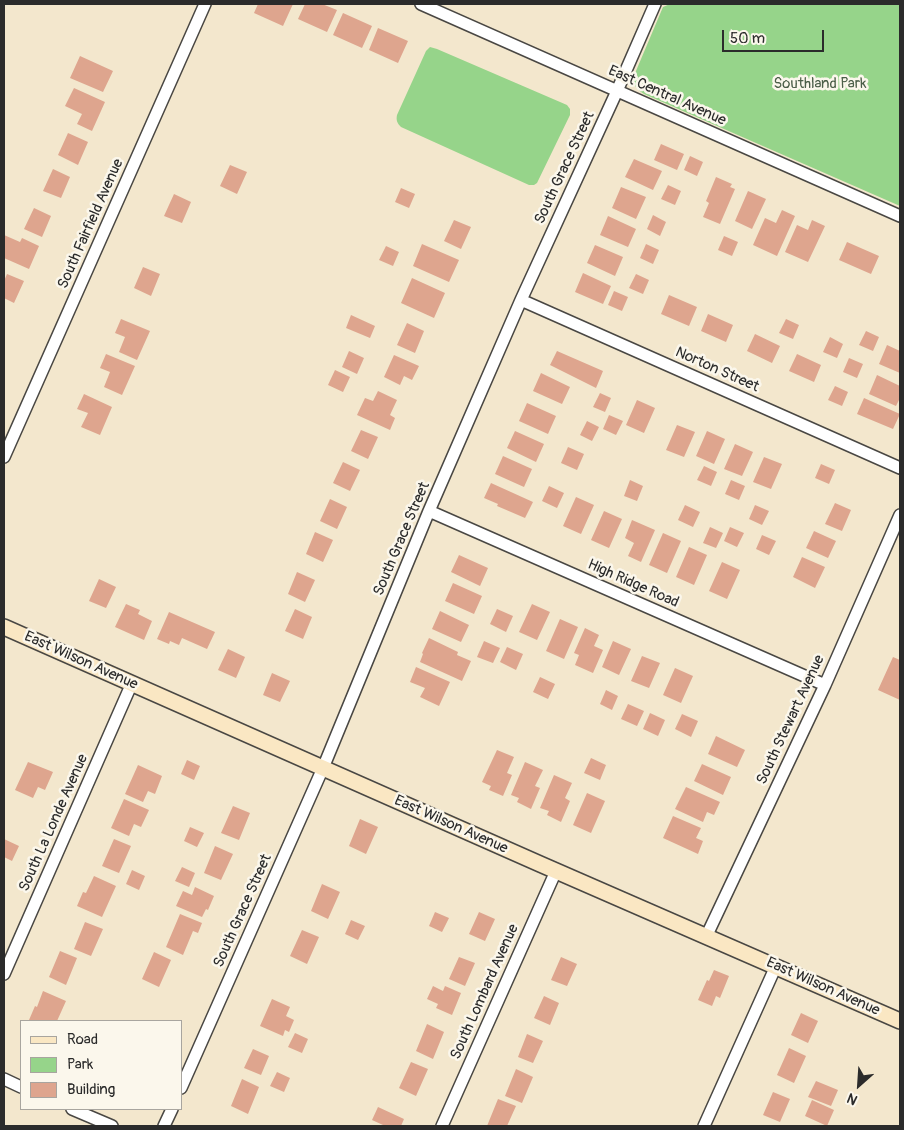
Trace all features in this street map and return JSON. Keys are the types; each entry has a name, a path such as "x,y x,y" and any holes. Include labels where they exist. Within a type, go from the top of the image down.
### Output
{"street":[{"name":"South Fairfield Avenue","path":"4,457 205,4"},
{"name":"East Central Avenue","path":"421,4 900,216"},
{"name":"South Grace Street","path":"182,1086 323,768 430,511 521,300 655,4"},
{"name":"Norton Street","path":"521,300 900,468"},
{"name":"High Ridge Road","path":"430,511 825,685"},
{"name":"South Stewart Avenue","path":"706,937 825,685 900,515"},
{"name":"East Wilson Avenue","path":"4,627 706,937 899,1017"},
{"name":"South La Londe Avenue","path":"4,974 132,683"},
{"name":"South Lombard Avenue","path":"442,1126 556,871"},
{"path":"704,1126 776,966"},
{"path":"4,1079 20,1087"},
{"path":"74,1110 112,1126"},
{"path":"164,1126 172,1110"}],"green space":[{"name":"Southland Park","path":"670,4 900,4 900,206 639,91 633,78 663,7"},
{"path":"430,47 567,105 570,109 570,115 537,183 529,185 400,126 397,121 397,115 426,51"}],"building":[{"path":"258,4 293,4 283,26 254,13"},
{"path":"305,4 322,4 337,10 327,32 298,19"},
{"path":"343,13 372,26 362,48 333,35"},
{"path":"378,28 408,41 398,63 369,50"},
{"path":"80,56 113,71 103,92 70,78"},
{"path":"74,88 105,102 92,131 77,124 82,114 65,106"},
{"path":"68,133 88,142 78,165 58,155"},
{"path":"661,144 684,154 677,170 654,160"},
{"path":"690,156 703,162 697,176 684,170"},
{"path":"634,159 662,171 653,190 625,177"},
{"path":"230,165 247,172 237,194 220,186"},
{"path":"53,169 70,177 61,198 43,191"},
{"path":"716,177 732,184 730,187 735,189 720,224 703,217 709,203 706,201"},
{"path":"668,185 681,191 675,205 661,199"},
{"path":"621,187 646,197 636,219 612,208"},
{"path":"401,188 415,194 409,208 395,202"},
{"path":"748,191 766,199 752,229 735,221"},
{"path":"174,194 191,202 182,223 164,216"},
{"path":"34,208 51,216 42,237 24,229"},
{"path":"782,210 795,216 777,256 753,245 765,218 776,223"},
{"path":"653,215 666,222 660,236 647,229"},
{"path":"608,216 636,229 628,247 600,235"},
{"path":"454,220 471,227 461,249 444,241"},
{"path":"812,220 825,226 808,262 785,252 797,225 808,230"},
{"path":"4,235 20,242 22,238 39,246 29,269 4,258"},
{"path":"724,236 738,242 732,256 718,250"},
{"path":"847,242 879,256 871,274 839,260"},
{"path":"422,244 459,260 449,282 413,266"},
{"path":"646,244 659,250 653,264 640,258"},
{"path":"595,245 623,257 615,276 587,263"},
{"path":"386,246 399,252 393,266 379,260"},
{"path":"143,267 160,274 151,296 134,288"},
{"path":"583,273 611,286 603,304 575,292"},
{"path":"7,274 24,281 14,303 4,298 4,281"},
{"path":"636,274 649,280 643,294 629,288"},
{"path":"412,278 445,293 434,318 401,303"},
{"path":"614,291 628,297 622,311 608,305"},
{"path":"669,295 697,307 689,326 661,314"},
{"path":"708,314 733,325 726,342 701,331"},
{"path":"351,315 375,326 370,338 346,328"},
{"path":"121,319 150,331 137,360 119,352 125,337 115,333"},
{"path":"786,319 799,325 793,339 779,333"},
{"path":"407,323 424,331 415,353 397,345"},
{"path":"866,331 879,337 873,351 859,345"},
{"path":"755,334 780,346 772,363 747,351"},
{"path":"830,337 843,344 837,358 823,352"},
{"path":"887,345 900,351 900,373 879,364"},
{"path":"349,351 364,358 357,374 342,367"},
{"path":"557,351 603,371 596,388 550,365"},
{"path":"106,354 135,366 122,395 104,387 110,372 100,368"},
{"path":"797,354 821,365 814,382 789,371"},
{"path":"394,355 419,366 412,380 404,376 400,385 384,377"},
{"path":"849,358 863,364 857,378 843,372"},
{"path":"335,370 350,377 343,392 328,385"},
{"path":"541,373 570,387 562,404 533,391"},
{"path":"877,375 900,386 900,398 896,406 869,394"},
{"path":"835,386 848,392 842,406 828,400"},
{"path":"378,391 397,400 390,415 395,418 390,430 357,415 365,398 373,401"},
{"path":"600,393 611,398 605,412 593,407"},
{"path":"84,394 112,407 100,435 81,427 88,413 77,409"},
{"path":"864,398 900,414 893,429 857,414"},
{"path":"637,400 655,408 644,433 626,425"},
{"path":"527,403 556,416 548,434 519,421"},
{"path":"609,415 623,421 616,435 603,429"},
{"path":"587,421 599,427 592,441 580,435"},
{"path":"677,425 695,432 684,457 666,450"},
{"path":"361,430 378,437 368,459 351,451"},
{"path":"515,431 544,444 536,462 507,448"},
{"path":"707,431 725,439 714,464 696,456"},
{"path":"735,444 753,452 742,476 724,469"},
{"path":"568,447 584,454 577,470 561,463"},
{"path":"503,456 532,469 524,487 495,474"},
{"path":"764,457 782,464 771,489 753,482"},
{"path":"343,462 360,470 350,491 333,483"},
{"path":"821,464 835,470 829,484 815,478"},
{"path":"704,466 717,472 711,486 697,480"},
{"path":"630,480 643,486 637,501 624,496"},
{"path":"731,480 745,486 739,500 725,494"},
{"path":"491,483 533,502 525,518 484,498"},
{"path":"549,486 564,493 557,508 542,501"},
{"path":"576,497 594,505 581,534 563,526"},
{"path":"330,499 347,507 337,529 320,521"},
{"path":"835,503 851,510 842,531 825,524"},
{"path":"685,505 700,512 693,527 678,520"},
{"path":"755,505 769,511 762,525 749,519"},
{"path":"604,511 622,519 609,548 591,540"},
{"path":"632,520 655,530 641,562 628,556 634,543 625,538"},
{"path":"710,527 723,533 716,548 703,543"},
{"path":"730,527 744,533 737,547 724,541"},
{"path":"814,531 836,541 828,558 806,548"},
{"path":"315,532 333,540 323,562 306,554"},
{"path":"663,533 681,541 667,573 649,565"},
{"path":"762,535 776,541 769,555 756,549"},
{"path":"689,547 707,555 694,585 676,577"},
{"path":"459,555 488,568 480,586 451,572"},
{"path":"802,557 825,567 815,588 793,577"},
{"path":"722,562 740,570 727,599 709,591"},
{"path":"297,572 315,580 305,602 288,594"},
{"path":"99,579 116,587 106,608 89,601"},
{"path":"453,583 482,596 474,614 445,601"},
{"path":"126,604 140,610 138,614 152,621 144,640 115,627"},
{"path":"532,604 550,612 537,640 519,632"},
{"path":"295,609 312,617 303,639 285,631"},
{"path":"497,609 513,616 506,632 490,624"},
{"path":"440,611 469,625 461,642 432,629"},
{"path":"169,612 215,632 207,649 182,638 179,645 170,641 169,644 157,639"},
{"path":"560,619 578,627 564,659 546,651"},
{"path":"585,628 599,635 594,646 603,650 593,673 575,665 579,655 574,653"},
{"path":"429,638 458,652 457,655 471,661 462,681 420,662"},
{"path":"484,641 500,648 493,663 477,657"},
{"path":"613,641 631,649 619,675 602,667"},
{"path":"507,647 523,654 516,670 500,662"},
{"path":"228,649 245,657 236,678 218,670"},
{"path":"642,656 660,663 649,688 631,681"},
{"path":"893,657 900,660 900,700 878,690"},
{"path":"416,667 450,682 439,706 420,697 425,688 410,682"},
{"path":"675,668 693,676 681,703 663,695"},
{"path":"272,673 290,681 280,702 263,695"},
{"path":"540,677 555,684 548,699 533,692"},
{"path":"606,690 618,696 612,710 600,704"},
{"path":"628,704 644,711 637,726 621,719"},
{"path":"650,713 665,720 658,736 643,729"},
{"path":"682,714 698,721 691,737 675,729"},
{"path":"716,736 745,750 737,767 708,754"},
{"path":"497,750 514,757 507,773 512,775 503,796 489,790 491,786 482,782"},
{"path":"591,758 606,765 600,780 584,773"},
{"path":"187,760 200,766 194,780 181,774"},
{"path":"28,762 53,772 45,790 38,787 33,798 15,790"},
{"path":"525,762 543,770 535,786 540,788 531,809 517,802 519,798 511,795"},
{"path":"702,764 731,777 723,795 694,781"},
{"path":"138,765 162,776 155,794 148,791 143,802 125,794"},
{"path":"554,775 572,783 565,798 570,801 561,822 547,815 549,811 540,808"},
{"path":"686,787 720,802 714,815 707,812 703,822 675,809"},
{"path":"587,793 605,801 591,833 573,825"},
{"path":"124,799 149,810 141,827 134,824 129,836 111,828"},
{"path":"233,806 250,813 239,840 221,833"},
{"path":"673,816 701,828 696,838 703,841 698,854 663,838"},
{"path":"360,819 378,827 366,854 349,846"},
{"path":"190,827 204,833 197,847 184,841"},
{"path":"4,839 19,846 12,861 4,857"},
{"path":"114,839 131,846 119,873 102,866"},
{"path":"215,846 233,854 221,880 204,873"},
{"path":"182,867 195,873 189,887 175,881"},
{"path":"132,870 145,876 139,890 126,884"},
{"path":"94,876 116,886 102,917 77,906 83,892 86,893"},
{"path":"322,884 340,892 328,919 311,911"},
{"path":"195,887 214,896 208,910 206,909 202,917 176,906 183,891 192,895"},
{"path":"435,912 449,918 442,932 429,926"},
{"path":"479,912 495,919 485,941 469,934"},
{"path":"180,914 202,923 198,933 193,931 183,955 166,947"},
{"path":"351,920 365,926 358,940 345,934"},
{"path":"85,922 103,929 91,956 74,949"},
{"path":"302,930 319,937 307,964 290,956"},
{"path":"60,951 77,958 66,985 49,977"},
{"path":"154,952 171,960 159,987 142,979"},
{"path":"459,957 475,963 465,986 449,979"},
{"path":"561,957 577,964 567,986 551,980"},
{"path":"714,970 729,976 720,998 716,996 712,1006 698,1000"},
{"path":"433,986 443,991 445,986 461,993 452,1015 436,1008 438,1004 427,999"},
{"path":"43,991 66,1001 57,1020 29,1020 35,1006 37,1007"},
{"path":"544,996 559,1003 550,1025 534,1018"},
{"path":"272,999 290,1007 286,1016 294,1020 289,1032 285,1030 283,1036 260,1026"},
{"path":"801,1013 818,1021 808,1043 791,1035"},
{"path":"427,1024 444,1032 433,1059 416,1051"},
{"path":"295,1033 308,1039 302,1053 288,1047"},
{"path":"527,1034 543,1041 533,1063 518,1057"},
{"path":"789,1048 806,1056 794,1083 777,1075"},
{"path":"253,1049 269,1056 261,1075 244,1068"},
{"path":"411,1062 428,1069 416,1096 399,1088"},
{"path":"516,1069 533,1077 522,1103 505,1096"},
{"path":"277,1072 290,1078 284,1092 270,1086"},
{"path":"242,1079 259,1087 248,1114 231,1106"},
{"path":"816,1081 838,1090 831,1106 808,1097"},
{"path":"773,1092 790,1099 780,1122 763,1115"},
{"path":"498,1099 516,1106 507,1126 487,1126"},
{"path":"812,1100 834,1110 827,1126 805,1116"},
{"path":"378,1107 404,1119 401,1126 382,1126 372,1120"}]}
